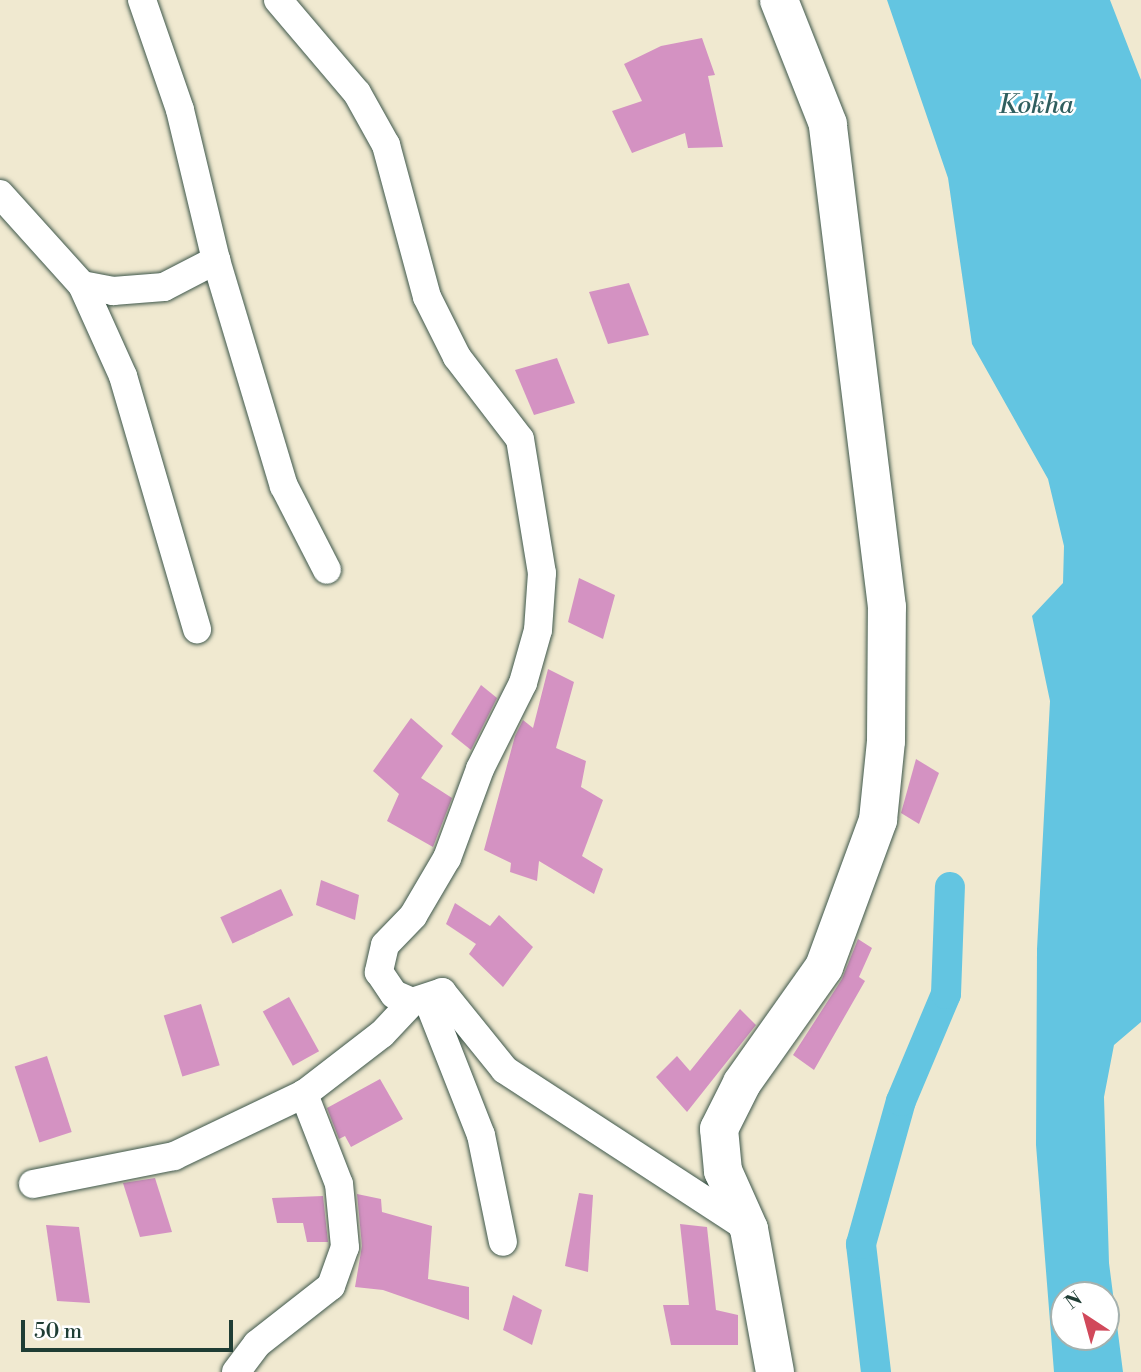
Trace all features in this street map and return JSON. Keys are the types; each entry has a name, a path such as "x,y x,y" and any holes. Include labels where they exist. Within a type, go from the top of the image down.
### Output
{"street":[{"path":"142,0 180,110 216,260 284,486 327,570"},
{"path":"278,0 357,93 386,145 427,298 457,357 520,439 530,473 542,573 538,630 523,683 480,769 447,858 378,958 394,994 419,1000"},
{"path":"775,1372 749,1229 723,1171 719,1129 742,1083 824,968 878,820 886,741 887,607 828,124 779,0"},
{"path":"3,201 82,285 128,389 197,629"},
{"path":"82,285 113,291 164,287 216,260"},
{"path":"33,1185 174,1156 304,1094 382,1034 419,1000 442,992 505,1070 749,1229"},
{"path":"419,1000 481,1135 503,1242"},
{"path":"236,1372 257,1344 331,1286 345,1247 339,1184 304,1094"}],"water":[{"name":"Kokha","path":"887,0 1110,0 1141,80 1141,1022 1114,1045 1104,1097 1111,1281 1050,1281 1050,1322 1036,1145 1037,949 1050,701 1032,616 1063,583 1064,546 1048,479 972,344 948,178"},
{"path":"1120,1349 1123,1372 1054,1372 1052,1351 1120,1351"}],"building":[{"path":"702,38 715,75 708,76 723,147 688,148 685,133 632,153 612,111 642,101 624,64 661,46"},
{"path":"629,283 649,335 608,344 589,292"},
{"path":"557,358 575,403 534,415 515,370"},
{"path":"579,578 615,595 603,639 568,622"},
{"path":"548,669 574,682 556,748 586,761 581,787 603,800 582,856 603,869 594,894 539,861 537,881 510,872 511,863 484,850 515,736 523,720 533,728"},
{"path":"481,685 497,698 471,750 451,734"},
{"path":"411,718 443,746 421,778 452,798 433,847 387,821 399,794 373,771"},
{"path":"916,759 939,773 919,824 901,813"},
{"path":"321,880 359,895 355,920 316,905"},
{"path":"281,889 293,915 233,944 220,917"},
{"path":"455,903 490,926 499,915 533,947 503,987 469,954 476,944 446,924"},
{"path":"858,939 872,948 859,977 865,981 814,1070 793,1055 842,979"},
{"path":"289,997 319,1051 293,1066 263,1012"},
{"path":"201,1004 220,1065 182,1077 164,1015"},
{"path":"740,1009 756,1025 687,1112 656,1077 677,1056 690,1071"},
{"path":"47,1056 72,1132 39,1143 15,1067"},
{"path":"380,1079 403,1119 351,1147 345,1136 339,1139 327,1108"},
{"path":"155,1178 172,1232 140,1237 123,1183"},
{"path":"579,1193 593,1195 588,1272 565,1266"},
{"path":"357,1194 381,1199 382,1212 432,1226 428,1279 469,1287 469,1320 383,1290 355,1287 362,1246"},
{"path":"323,1196 328,1242 307,1242 303,1223 277,1223 272,1198"},
{"path":"680,1224 707,1227 716,1310 738,1315 738,1345 671,1345 663,1305 689,1305"},
{"path":"46,1225 79,1227 90,1303 57,1301"},
{"path":"513,1295 542,1310 532,1345 503,1330"}],"waterway":[{"path":"876,1372 861,1244 901,1101 946,994 950,887"}]}
